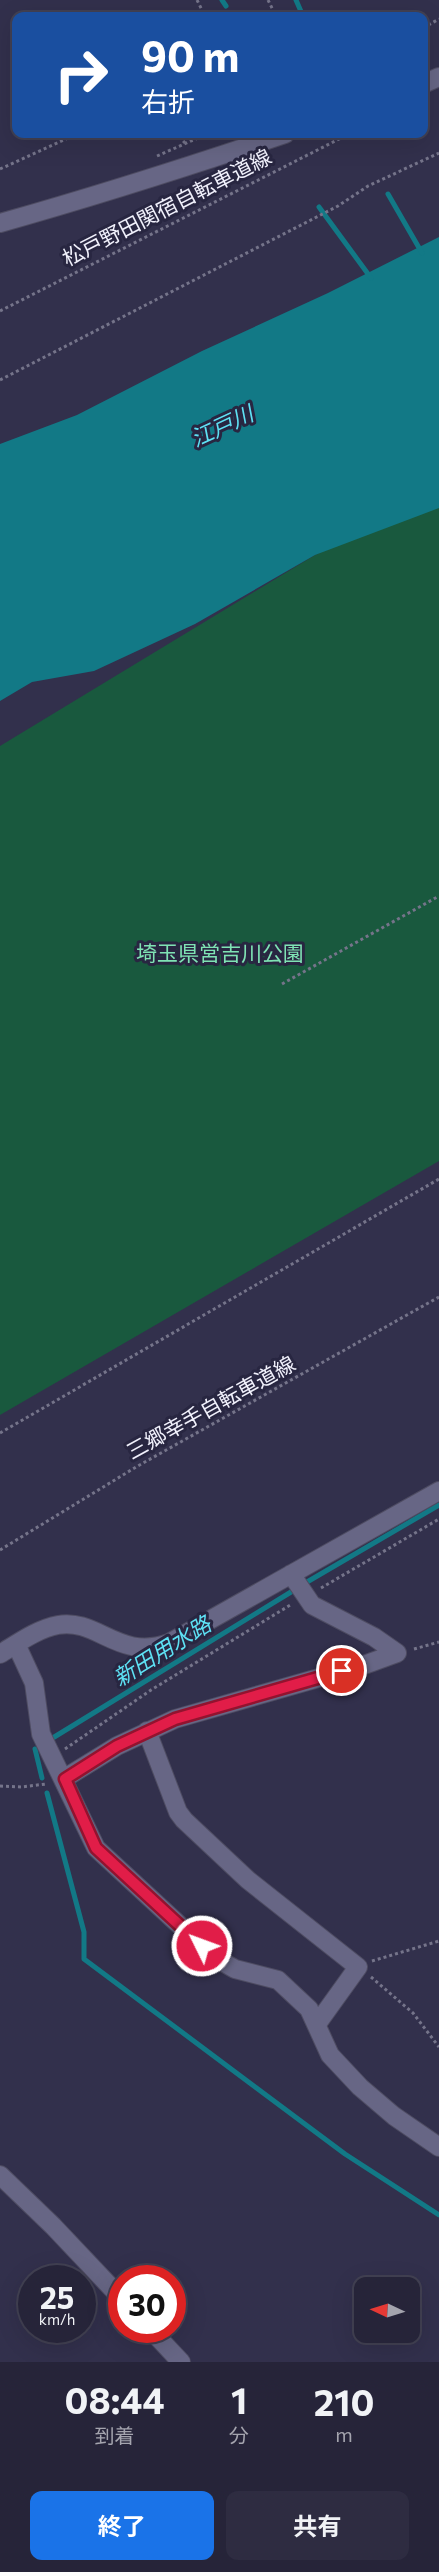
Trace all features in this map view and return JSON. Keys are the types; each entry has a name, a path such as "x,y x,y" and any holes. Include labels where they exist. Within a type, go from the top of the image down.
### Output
{"street":[{"path":"0,223 126,187 273,138"},
{"path":"0,1654 39,1631 60,1625 86,1629 128,1647 156,1648 169,1643 439,1491"},
{"path":"291,1574 312,1605 374,1637 397,1653"},
{"path":"16,1644 34,1683 41,1734 65,1779 87,1832 103,1856 214,1957 235,1969 278,1980 309,2009 330,2055 360,2087 394,2116 439,2147"},
{"path":"65,1779 117,1746 175,1719 364,1665 397,1653"},
{"path":"147,1731 178,1812 184,1820 248,1880 358,1967 317,2024"},
{"path":"0,2175 53,2226 108,2284"},
{"path":"163,2343 181,2362"}],"path":[{"path":"0,169 68,138"},
{"path":"182,145 189,138"},
{"name":"松戸野田関宿自転車道線","path":"0,311 50,283 341,138"},
{"path":"0,380 338,207 368,186 439,153"},
{"path":"282,984 439,896"},
{"path":"0,1433 439,1179"},
{"name":"三郷幸手自転車道線","path":"0,1550 136,1467 439,1297"},
{"path":"53,1757 152,1690 439,1519"},
{"path":"397,1653 439,1642"},
{"path":"0,1786 30,1786 65,1779"},
{"path":"439,1941 377,1959 358,1967 413,2013 439,2047"}],"green space":[{"name":"埼玉県営吉川公園","path":"439,498 439,1161 0,1415 0,746 315,555"}],"water":[{"name":"江戸川","path":"439,237 439,508 315,555 195,624 94,671 32,682 0,701 0,444 77,415 202,351 328,293"}],"waterway":[{"path":"222,0 226,6"},
{"path":"296,0 301,12"},
{"path":"388,194 422,253"},
{"path":"319,207 371,278"},
{"name":"新田用水路","path":"307,1582 439,1505"},
{"name":"新田用水路","path":"51,1739 291,1592"},
{"path":"35,1749 42,1778"},
{"path":"47,1793 84,1932 84,1959 345,2154 439,2215"}],"route":[{"path":"202,1946 96,1848 65,1779 117,1746 175,1719 342,1671"}]}
